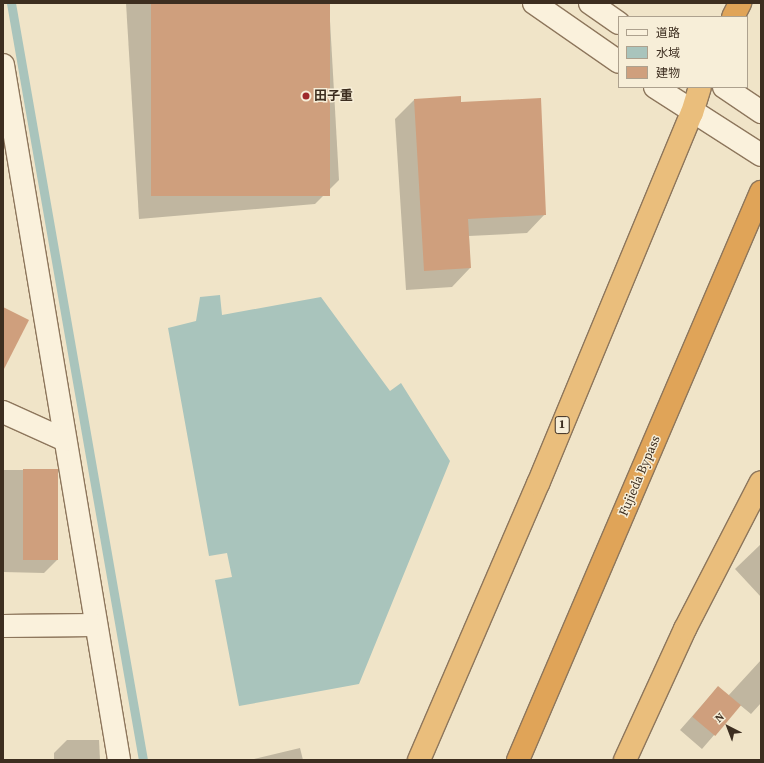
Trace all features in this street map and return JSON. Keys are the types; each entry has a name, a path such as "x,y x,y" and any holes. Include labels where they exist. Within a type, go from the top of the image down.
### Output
{"highway":[{"path":"734,16 740,3"},
{"name":"1","path":"419,760 692,113 700,88"},
{"name":"Fujieda Bypass","path":"518,760 758,200"},
{"path":"625,760 685,629 761,482"}],"street":[{"path":"534,3 618,61"},
{"path":"590,3 618,22"},
{"path":"3,65 95,625 119,760"},
{"path":"656,88 692,113 761,155"},
{"path":"725,88 761,112"},
{"path":"3,412 65,440"},
{"path":"3,626 95,625"}],"water":[{"path":"220,295 222,315 321,297 390,391 401,383 450,461 359,684 239,706 215,580 232,577 227,553 209,556 168,328 196,321 200,297"}],"building":[{"path":"151,3 330,3 330,196 151,196"},
{"path":"461,96 461,102 541,98 546,215 468,219 471,268 424,271 414,99"},
{"path":"3,307 29,320 3,371"},
{"path":"23,469 58,469 58,560 23,560"},
{"path":"718,686 741,705 715,736 692,717"}],"waterway":[{"path":"11,3 143,760"}],"place":[{"name":"田子重","path":"306,96"}]}
